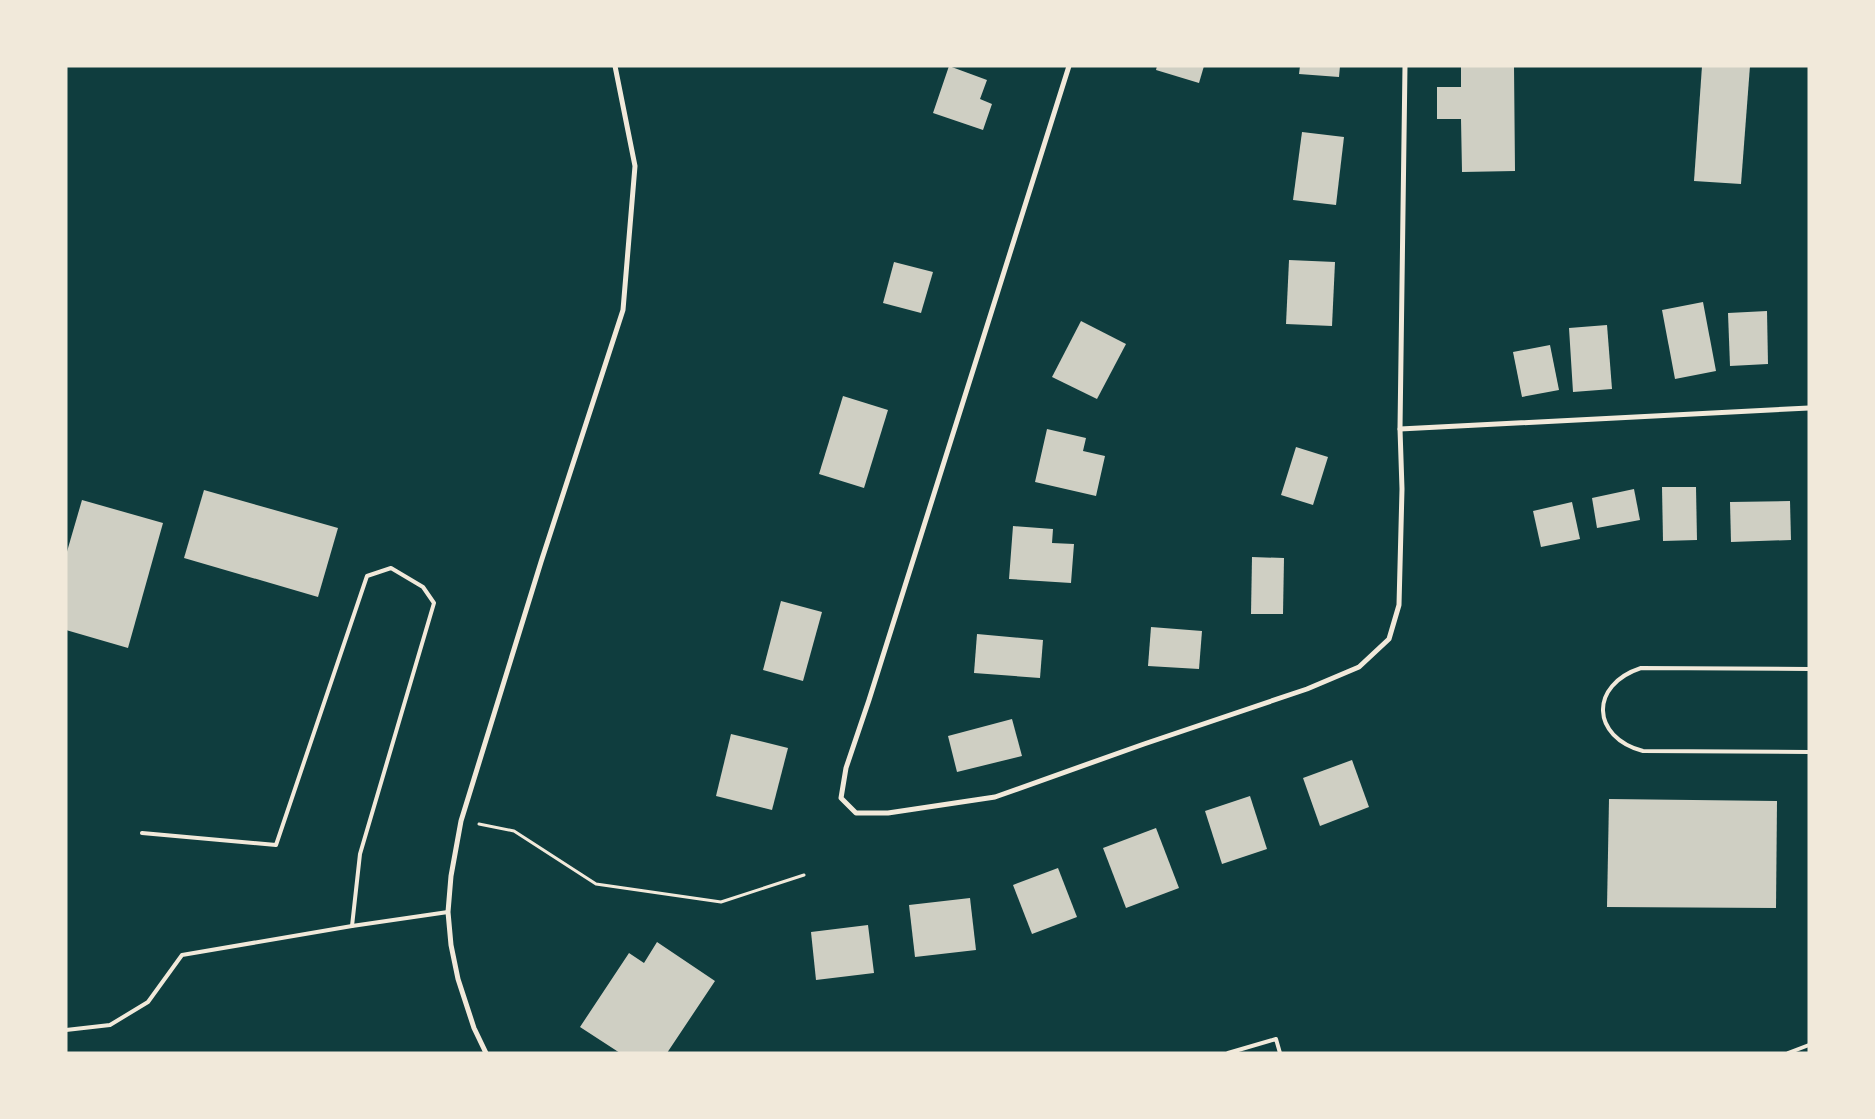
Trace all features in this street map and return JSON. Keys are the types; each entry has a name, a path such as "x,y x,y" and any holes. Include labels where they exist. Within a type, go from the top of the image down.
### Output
{"street":[{"path":"486,1053 474,1028 458,979 451,945 448,912 451,876 462,820 541,562 623,310 635,166 615,66"},
{"path":"1069,66 846,768 841,798 856,813 888,813 995,797 1307,689 1360,667 1389,639 1399,605 1402,489 1400,429 1405,66"},
{"path":"1400,429 1809,408"}],"lane":[{"path":"142,833 276,845 367,576 391,568 423,587 434,603 360,854 352,926"},
{"path":"1809,669 1641,668 1620,678 1608,691 1604,702 1603,715 1613,735 1622,743 1643,751 1809,752"},
{"path":"66,1030 110,1025 148,1002 182,955 448,912"},
{"path":"1228,1053 1276,1039 1280,1053"},
{"path":"1788,1053 1801,1050 1809,1045"}],"path":[{"path":"462,820 514,831 596,884 721,902 804,875"}],"building":[{"path":"949,66 987,80 980,99 992,104 983,130 933,113"},
{"path":"1157,66 1204,66 1199,83 1156,70"},
{"path":"1300,66 1340,66 1339,77 1299,74"},
{"path":"1461,66 1514,66 1515,171 1462,172 1461,119 1437,119 1437,87 1461,87"},
{"path":"1702,66 1750,66 1741,184 1694,181"},
{"path":"1302,132 1344,137 1336,205 1293,200"},
{"path":"1289,260 1335,262 1332,326 1286,324"},
{"path":"894,262 933,272 921,313 883,303"},
{"path":"1703,302 1716,371 1675,379 1662,310"},
{"path":"1767,311 1768,364 1730,366 1728,313"},
{"path":"1081,321 1126,344 1097,399 1052,377"},
{"path":"1607,325 1612,389 1573,392 1569,328"},
{"path":"1550,345 1559,390 1522,397 1513,352"},
{"path":"843,396 888,410 864,488 819,474"},
{"path":"1047,429 1086,438 1083,451 1105,456 1096,496 1035,482"},
{"path":"1296,447 1328,457 1313,505 1281,495"},
{"path":"1662,487 1696,487 1697,540 1663,541"},
{"path":"1634,489 1640,520 1597,528 1592,498"},
{"path":"204,490 338,528 318,597 184,558"},
{"path":"82,500 163,523 128,648 66,630 66,555"},
{"path":"1790,501 1791,540 1731,542 1730,502"},
{"path":"1572,502 1580,539 1541,547 1533,511"},
{"path":"1013,526 1053,529 1052,543 1074,544 1071,583 1009,579"},
{"path":"1252,557 1284,558 1283,614 1251,614"},
{"path":"781,601 822,612 803,681 763,670"},
{"path":"1151,627 1202,631 1199,669 1148,666"},
{"path":"977,634 1043,640 1040,678 974,673"},
{"path":"1012,719 1022,756 957,772 948,736"},
{"path":"731,734 788,748 772,810 716,796"},
{"path":"1352,760 1369,807 1320,826 1303,778"},
{"path":"1250,796 1267,849 1222,864 1205,811"},
{"path":"1609,799 1777,801 1776,908 1607,907"},
{"path":"1156,828 1179,888 1126,908 1103,848"},
{"path":"1058,868 1077,917 1032,934 1013,885"},
{"path":"970,898 976,950 915,957 909,905"},
{"path":"868,925 874,973 816,980 811,932"},
{"path":"657,942 715,981 667,1053 620,1053 580,1027 629,953 644,963"}]}
